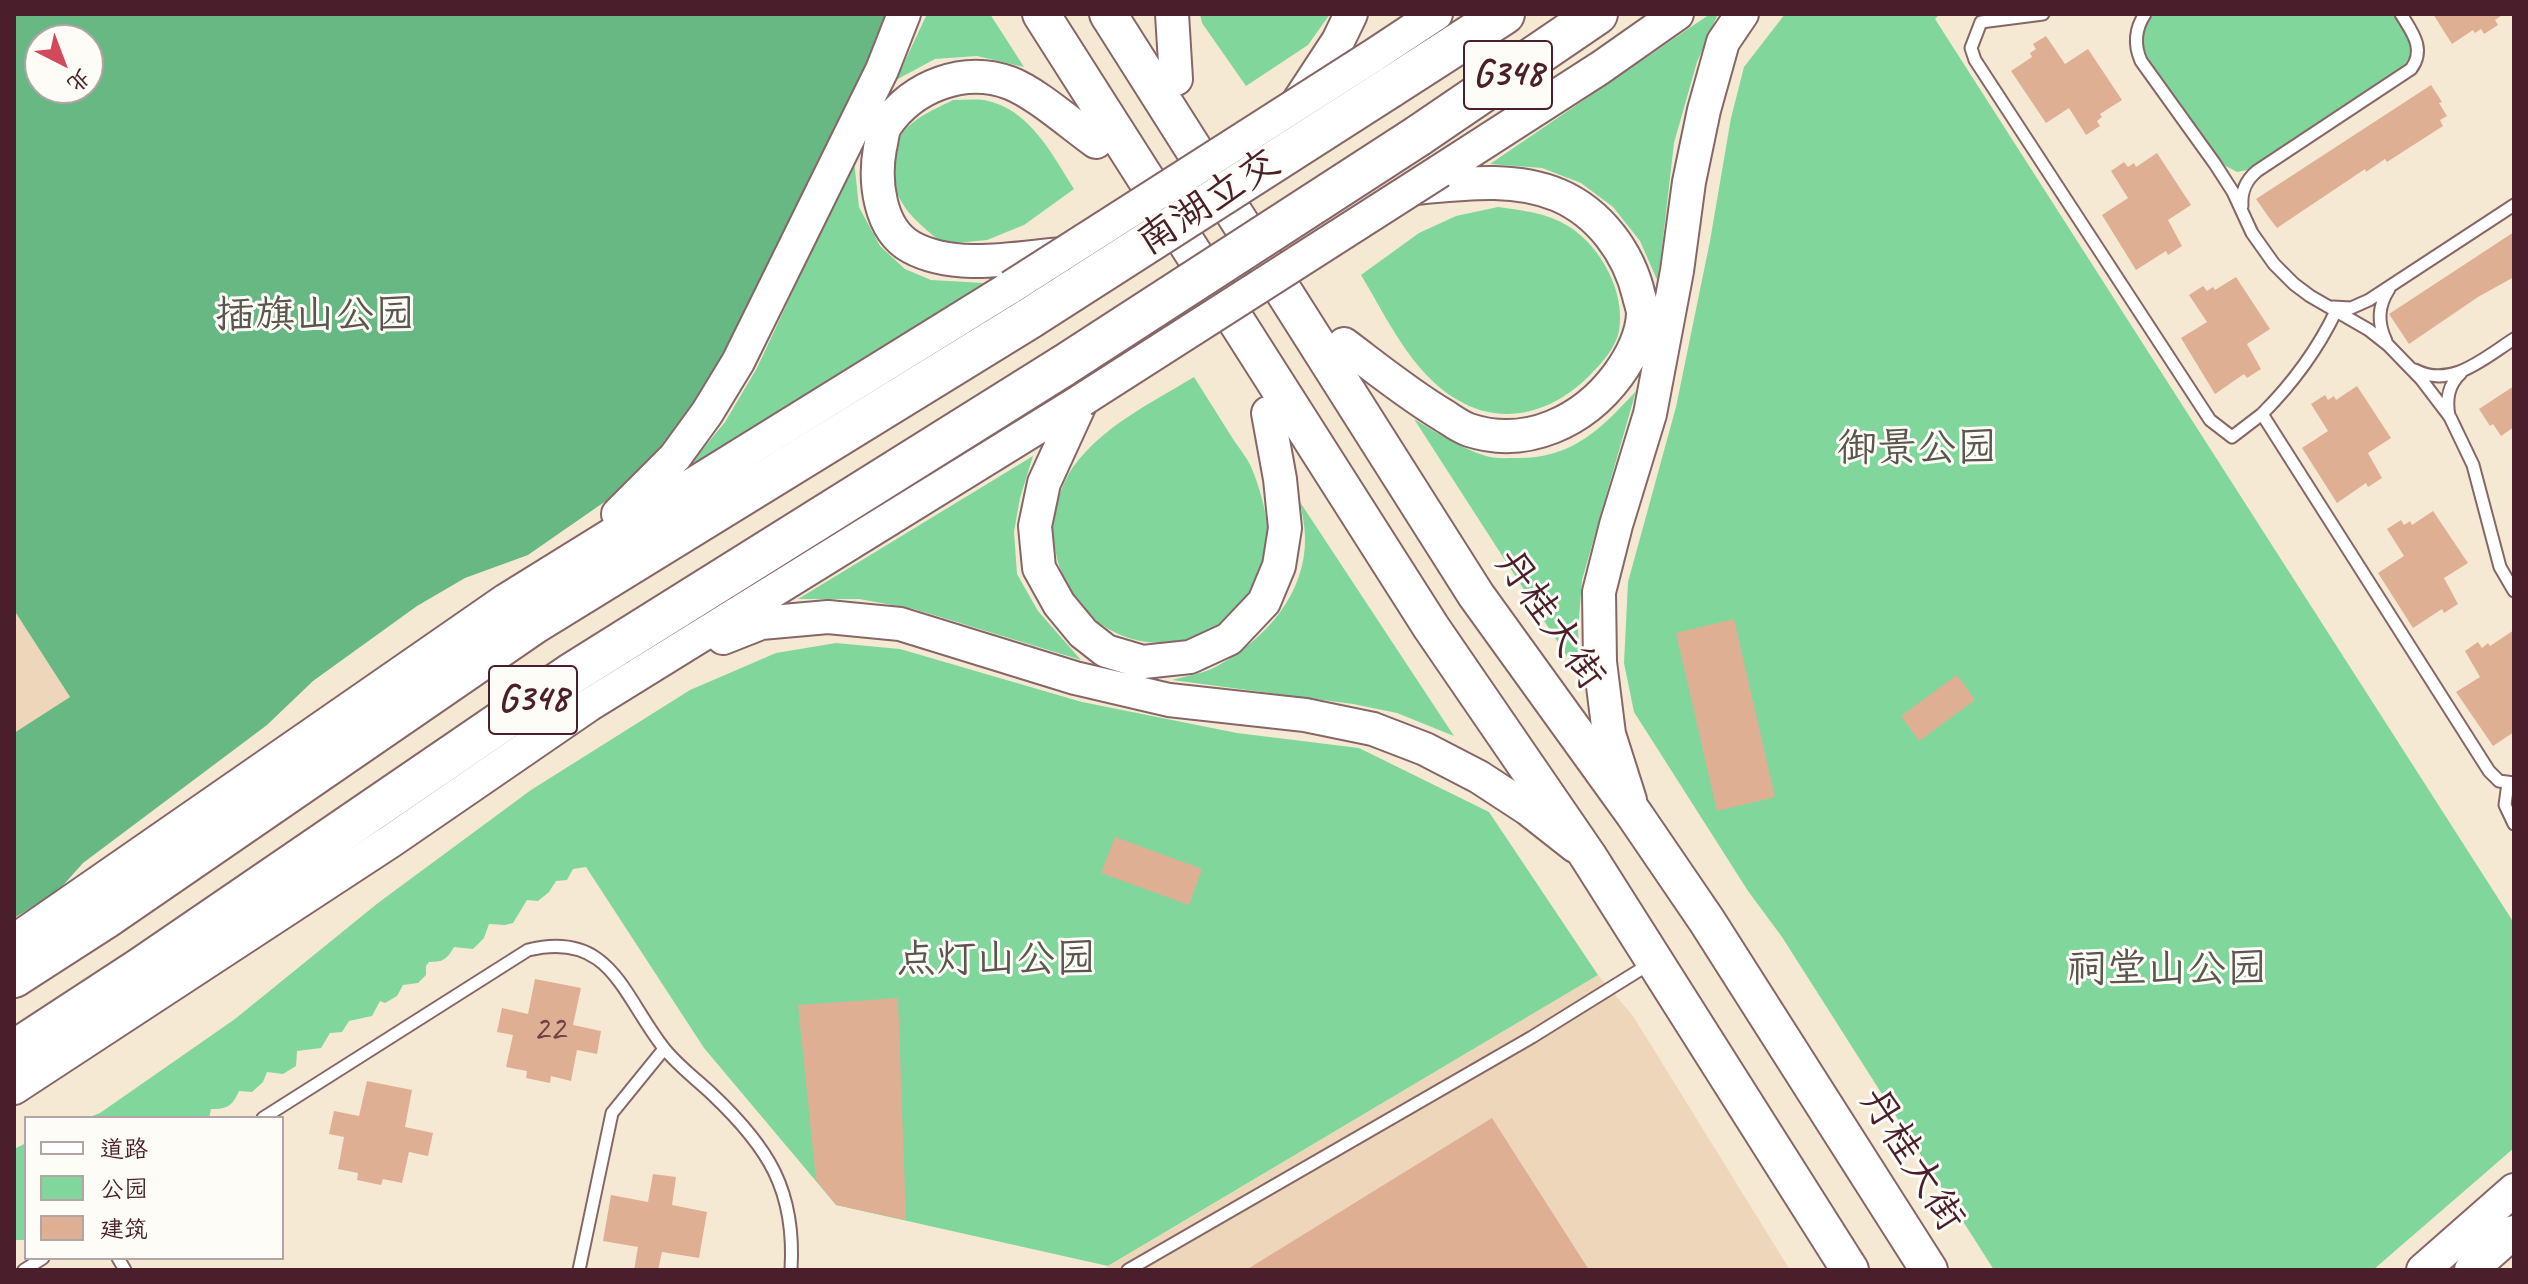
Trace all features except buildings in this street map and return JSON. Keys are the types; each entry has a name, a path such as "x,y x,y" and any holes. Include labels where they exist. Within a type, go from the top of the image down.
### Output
{"highway":[{"name":"G348","path":"1380,73 1504,14"},
{"name":"南湖立交","path":"48,1029 571,674 1063,366 1418,136 1597,14"},
{"name":"南湖立交","path":"1020,302 1380,73"},
{"name":"G348","path":"14,977 104,919 533,624 1020,302"},
{"name":"G348","path":"14,1051 48,1029"}],"main road":[{"path":"1014,14 1408,633 1494,718"},
{"path":"1041,14 1431,627 1588,856 1850,1270"},
{"name":"丹桂大街","path":"1108,14 1476,595 1707,921 1929,1270"},
{"path":"1135,14 1490,573 1538,680"}],"street":[{"path":"572,559 675,457 707,413 738,362 882,70 904,14"},
{"path":"1172,14 1176,79"},
{"path":"1296,105 1338,41 1351,14"},
{"path":"14,941 506,600 1020,302 1062,254 1296,105 1380,73 1436,14"},
{"path":"14,1088 391,841 589,705 1082,400 1600,68 1677,14"},
{"path":"1634,814 1609,734 1600,662 1599,592 1650,414 1704,110 1723,42 1742,14"},
{"path":"1062,254 941,258 909,246 888,222 878,193 878,161 884,127 911,98 935,83 974,77 1010,83 1096,142"},
{"path":"1344,344 1424,404 1468,430 1507,437 1547,430 1576,416 1606,391 1633,354 1643,313 1634,275 1617,244 1591,215 1558,195 1521,185 1468,183 1414,188"},
{"path":"1082,400 1044,483 1035,526 1039,568 1059,604 1083,633 1106,651 1143,662 1190,657 1229,639 1264,602 1279,566 1285,528 1268,413"},
{"path":"660,661 761,623 828,617 900,624 1075,678 1169,700 1305,715 1373,729 1425,749 1479,777 1528,809 1588,856"},
{"path":"48,1029 391,841"},
{"path":"14,966 104,919"},
{"path":"2423,1270 2514,1190"},
{"path":"2471,1270 2514,1232"}],"lane":[{"path":"2043,14 1981,22 1971,48 1975,60 2210,420 2232,437 2262,414 2297,378 2311,358 2332,309"},
{"path":"2145,14 2137,32 2136,48 2141,61 2215,164 2265,254 2310,296 2369,330 2388,345 2450,417 2473,465 2500,567 2512,586"},
{"path":"2215,164 2233,178 2243,178 2411,69 2418,57 2418,46 2401,14"},
{"path":"2243,214 2243,190 2257,171"},
{"path":"2332,309 2359,305 2514,205"},
{"path":"2388,345 2381,329 2380,311 2385,296 2395,283"},
{"path":"2408,365 2434,377 2451,376 2514,339"},
{"path":"2450,417 2450,389 2464,370"},
{"path":"2262,414 2489,771 2499,781 2511,783 2505,805 2514,824"},
{"path":"266,1116 528,950 544,946 579,947 610,969 664,1049 726,1108 755,1140 774,1168 787,1204 793,1240 791,1270"},
{"path":"1128,1270 1532,1037 1655,960"},
{"path":"579,1270 612,1113 664,1049"}],"shaded area":[{"path":"14,610 70,697 14,733"},
{"path":"1598,975 1633,1016 1790,1270 1102,1270"}],"green space":[{"name":"插旗山公园","path":"14,14 886,14 881,34 721,362 677,431 613,496 528,555 465,578 417,606 313,681 267,725 83,863 58,891 16,917 14,733 70,697 14,610"},
{"path":"927,14 990,14 1024,67 977,56 935,59 896,80"},
{"path":"1200,14 1330,14 1308,45 1246,86 1202,23"},
{"path":"1710,14 1718,14 1697,62 1674,143 1658,282 1640,241 1613,207 1581,183 1542,168 1490,164"},
{"path":"1785,14 1940,14 1935,19 2514,923 2514,1148 2373,1270 1994,1270 1634,712 1624,663 1628,582 1676,407 1731,118 1744,67"},
{"path":"2154,14 2394,14 2408,37 2412,53 2403,68 2248,170 2237,172 2224,165 2149,61 2143,36"},
{"path":"953,100 984,100 1014,112 1038,134 1074,189 1024,225 987,240 944,244 906,208 899,198 893,173 901,135 918,119"},
{"path":"854,160 859,207 880,246 905,269 931,280 984,283 683,473 725,422 757,368"},
{"path":"1498,207 1552,218 1580,235 1600,258 1615,286 1620,316 1619,331 1611,350 1575,389 1543,407 1509,414 1474,408 1440,388 1401,343 1361,275 1419,233 1456,216"},
{"path":"1194,377 1252,469 1265,513 1266,558 1257,587 1241,610 1220,627 1195,638 1169,643 1142,641 1117,633 1094,619 1076,598 1057,560 1052,533 1054,514 1065,481 1085,452 1113,427"},
{"path":"1636,391 1582,580 1578,630 1581,678 1414,419 1486,456 1536,457 1584,439"},
{"path":"1033,456 1020,498 1014,532 1017,574 1038,611 1081,660 914,609 859,599 798,599"},
{"path":"1300,502 1454,736 1397,713 1353,704 1172,680 1219,665 1252,642 1280,613 1298,578 1303,558 1305,534"},
{"name":"点灯山公园","path":"836,643 900,649 1082,702 1237,733 1359,748 1489,812 1598,975 1108,1266 836,1205 704,1048 586,867 573,869 567,880 556,881 538,901 527,900 513,923 489,924 484,938 473,949 454,947 444,959 429,962 426,975 418,983 403,985 397,996 385,1003 380,1001 372,1016 349,1021 342,1032 330,1033 321,1048 297,1051 296,1066 283,1074 267,1072 263,1082 252,1092 239,1091 229,1106 211,1109 209,1116 92,1116 235,1019 378,903 531,790 690,690 776,653"},
{"path":"24,1144 24,1240 14,1240 14,1149"}],"park label":[{"name":"御景公园","path":"1917,450"},
{"name":"祠堂山公园","path":"2167,971"}]}
